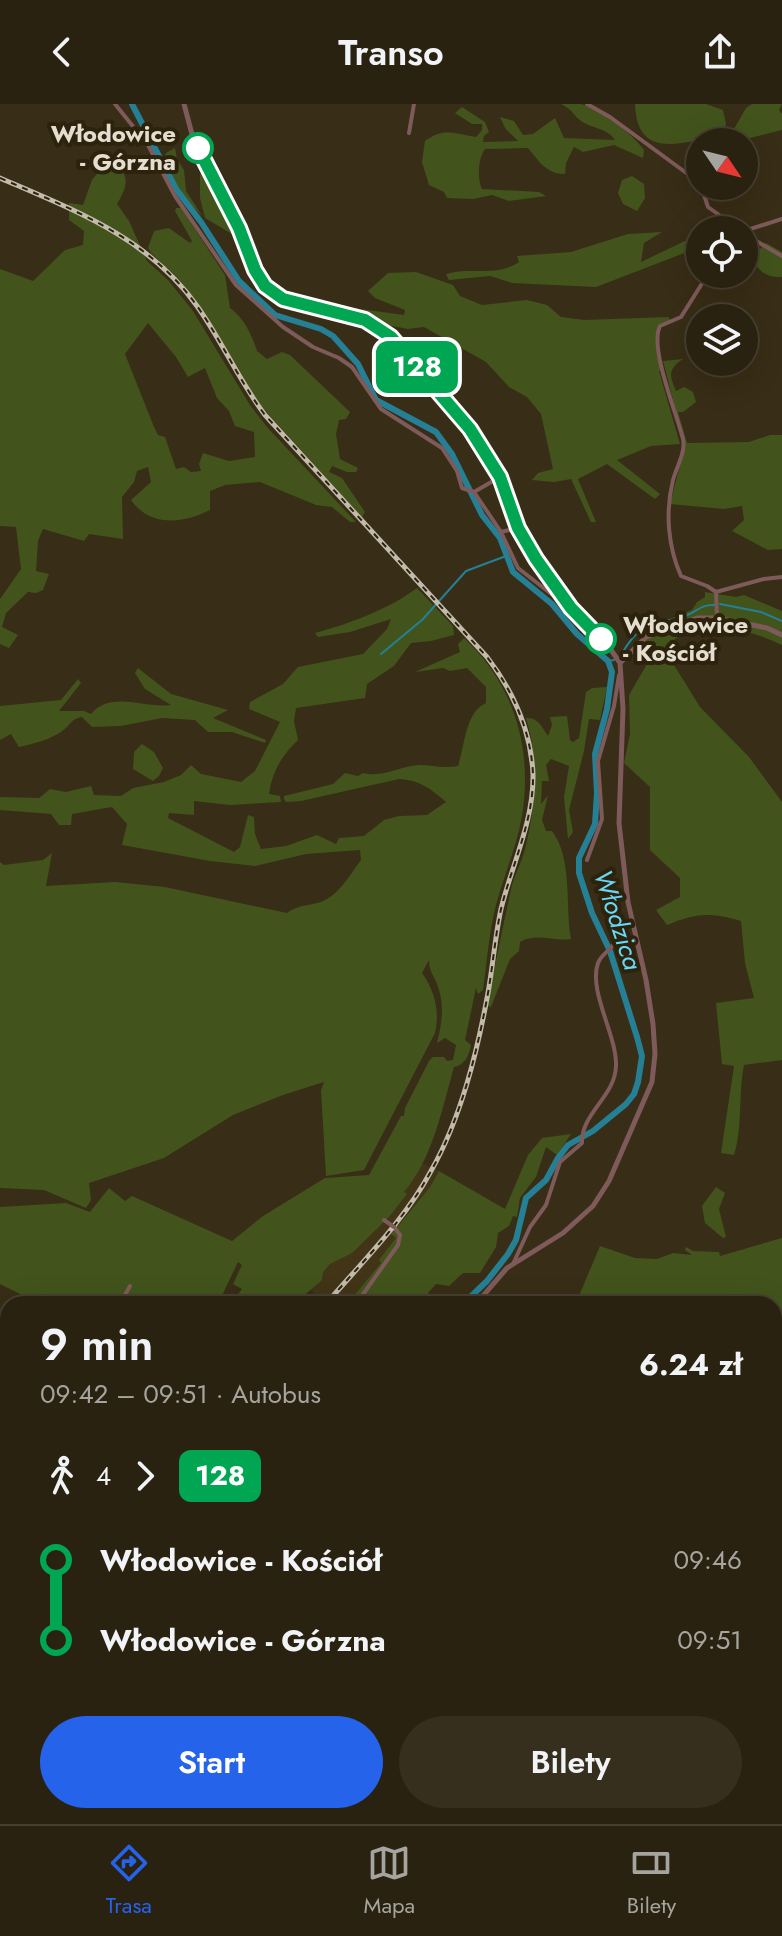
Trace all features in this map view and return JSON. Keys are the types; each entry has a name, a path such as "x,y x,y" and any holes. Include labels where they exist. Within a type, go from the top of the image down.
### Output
{"street":[{"path":"115,104 148,145 175,196 224,272 288,330 352,367 381,409 442,448 464,489 473,492 501,532 518,568 559,600 562,597"},
{"path":"184,104 193,138 265,286 283,299 361,318 380,327 458,414 500,477 518,528 536,559 562,597 614,652 620,663 614,706 598,761 602,819 587,860"},
{"path":"409,133 414,104"},
{"path":"587,104 610,117 686,174"},
{"path":"706,200 708,207 721,216"},
{"path":"758,226 782,219"},
{"path":"758,241 782,256"},
{"path":"699,288 681,317 660,326 657,334 663,369 684,443 669,505 670,549 679,577 707,586 716,594 717,615"},
{"path":"473,492 500,477"},
{"path":"501,532 518,528"},
{"path":"716,594 764,579 782,577"},
{"path":"620,663 646,637 697,618 717,615 782,635"},
{"path":"482,1296 492,1282 513,1264 563,1233 593,1206 606,1187 652,1082 655,1054 646,980 627,892 619,823 619,675"},
{"path":"513,1264 524,1237 546,1205 560,1162 582,1143 582,1136 615,1077 616,1053 596,980 597,963 613,947"},
{"path":"362,1296 398,1245 400,1235 384,1220"},
{"path":"124,1296 130,1286"}],"shaded area":[{"path":"422,1163 439,1171 399,1226 398,1237 388,1254 354,1296 311,1296 314,1292 303,1287 410,1184"}],"green space":[{"path":"561,104 581,104 606,116 639,144 644,150 643,158 614,145 583,152 574,147 566,163 565,174 548,169 528,148 485,149 479,169 482,189 539,192 546,196 509,201 492,195 473,199 447,198 444,192 429,185 422,162 425,141 444,133 476,137 482,130 482,124 472,124 455,113 462,107 485,122 489,132 483,142 518,141 505,128 500,117 514,121 523,135 533,134 555,118 564,138 615,140 608,133 581,121"},
{"path":"635,104 706,104 723,110 726,124 725,128 686,128 686,142 664,144 644,134"},
{"path":"752,104 782,104 779,110 782,130 758,136 758,128 735,128 746,108"},
{"path":"175,148 184,170 186,191 203,217 172,185 162,165 166,153"},
{"path":"109,155 124,172 126,183 117,204 129,221 147,261 168,280 193,311 250,405 267,427 356,522 350,522 332,507 316,505 260,482 225,485 210,491 210,510 199,515 178,520 157,519 147,515 131,500 151,482 148,467 137,471 134,482 122,497 123,539 89,534 84,541 43,529 38,541 36,571 49,574 43,590 28,592 6,613 2,627 18,635 9,648 0,644 0,599 21,569 16,527 0,526 0,269 33,281 65,250 83,245 84,231 69,220 69,203 83,205 92,180","holes":["148,323 188,377 205,368 217,398 229,411 235,426 254,432 255,457 229,461 203,453 199,464 201,471 191,472 184,467 176,469 165,437 158,435 154,427 125,354"]},
{"path":"206,172 240,219 237,232 232,234 205,218 200,198 200,174"},
{"path":"632,176 644,184 645,198 637,211 623,204 618,193 622,180"},
{"path":"176,208 181,208 225,275 230,308 247,327 257,351 267,359 282,352 290,355 350,412 346,419 339,420 336,434 340,459 358,468 356,472 347,472 332,466 329,472 342,478 365,512 362,517 260,405 200,306 178,278 151,253 148,248 154,231 169,228 190,243 192,241"},
{"path":"662,232 644,243 641,262 686,241 686,252 596,287 512,283 490,276 449,280 446,274 501,270 519,262 517,256 571,252 628,234"},
{"path":"766,243 782,252 782,277 767,275 759,269 758,251"},
{"path":"416,272 453,285 460,296 482,305 527,300 547,305 561,317 584,320 669,317 670,321 657,328 657,354 680,444 651,446 617,460 660,494 655,499 607,464 578,479 596,522 591,522 571,479 554,482 532,480 538,473 553,469 541,414 527,397 509,387 486,362 424,327 408,329 387,325 347,311 346,307 404,315 405,310 375,298 368,291 388,273"},
{"path":"683,359 672,369 671,376 676,391 684,387 693,392 696,402 683,412 678,412 687,443 749,442 770,435 782,435 782,549 768,550 732,531 744,520 742,506 724,509 670,504 685,446 663,361"},
{"path":"417,588 453,626 454,635 411,643 394,666 367,684 365,698 296,708 294,721 298,740 279,764 269,794 280,796 281,802 230,805 194,801 194,815 169,813 168,818 234,852 240,847 248,815 254,817 255,834 261,849 286,846 317,835 336,844 339,838 364,836 384,820 427,815 446,802 424,786 399,779 301,801 286,802 284,796 333,784 345,773 358,776 419,765 458,766 470,722 479,707 486,703 486,687 467,668 415,672 460,652 458,644 464,638 496,676 516,719 522,742 525,791 522,816 494,915 483,990 478,994 476,988 465,1040 471,1045 469,1053 464,1062 454,1067 429,1149 404,1192 407,1194 389,1217 352,1253 330,1264 323,1272 322,1280 303,1296 237,1296 242,1289 233,1284 242,1265 238,1262 222,1296 24,1296 0,1284 0,1207 66,1203 90,1212 109,1188 125,1201 132,1196 232,1241 263,1216 325,1178 369,1175 401,1116 404,1116 405,1108 429,1061 433,1057 453,1060 456,1045 445,1038 437,1043 442,1006 429,960 422,973 435,1002 435,1033 364,1170 326,1176 321,1090 324,1082 233,1115 164,1158 89,1183 91,1200 86,1208 44,1190 0,1188 0,862 4,865 43,860 52,853 46,886 115,882 165,887 287,913 336,893 361,860 360,850 306,854 255,866 210,861 122,845 127,824 112,807 72,814 71,825 59,825 51,814 0,810 0,797 39,798 50,789 66,792 91,786 94,795 121,796 133,788 181,775 191,765 201,774 241,782 255,771 280,722 249,709 250,702 283,684 298,667 363,654 387,629 391,619 350,632 318,637 315,633 394,603"},
{"path":"705,592 736,597 744,595 782,611 782,645 737,630 704,628 676,639 665,650 652,650 640,656 638,643 650,627 692,610 705,597"},
{"path":"654,652 666,652 700,707 749,757 782,802 782,1060 744,1065 739,1133 734,1155 721,1153 734,1066 722,1064 716,1003 754,998 745,963 741,921 703,915 667,925 656,910 680,897 680,878 650,850 650,787 624,763 630,734 629,695"},
{"path":"138,668 171,694 228,710 213,718 266,740 265,743 232,732 208,732 195,720 162,718 121,726 92,727 82,717 55,736 37,743 19,747 11,734 0,740 0,706 61,700 78,679 81,683 59,711 91,714 108,703 118,702 171,705 145,689 135,673"},
{"path":"607,687 600,720 589,719 569,810 573,832 568,839 564,797 569,766 551,759 546,765 549,781 542,781 541,804 548,795 542,820 546,831 552,831 559,842 566,869 571,939 539,937 520,942 519,951 510,959 491,1007 487,1006 512,885 525,850 532,813 534,765 526,718 537,721 548,736 552,725 550,717 567,716 570,740 573,742 579,738 586,692 592,688"},
{"path":"142,744 154,752 163,768 153,781 133,769 134,752"},
{"path":"571,1134 557,1155 546,1147 536,1177 520,1198 517,1217 513,1216 509,1226 498,1233 496,1247 480,1273 463,1273 449,1286 436,1284 428,1293 431,1296 354,1296 381,1263 379,1260 396,1238 389,1232 399,1225 439,1171 505,1209 528,1155 542,1138"},
{"path":"716,1187 725,1193 719,1209 726,1237 723,1238 705,1223 702,1206"},
{"path":"782,1238 782,1296 579,1296 600,1246 635,1258 657,1259 673,1253 692,1255 685,1250 686,1247 693,1251 719,1252 720,1256"}],"waterway":[{"name":"Włodzica","path":"132,104 176,189 239,281 275,315 321,329 333,336 358,364 376,400 436,432 452,454 482,515 500,538 513,572 552,604 577,634 608,661 612,672 607,709 595,754 595,824 579,858 579,873 592,913 610,951 637,1037 642,1056 638,1082 626,1104 593,1131 568,1145 546,1180 526,1198 516,1240 487,1281 471,1296"},
{"path":"381,654 422,620 466,571 506,556"},
{"path":"720,604 761,612 782,621"},
{"path":"621,655 635,635 648,626 714,605"},
{"name":"Włodzica","path":"608,661 614,660"}],"railway":[{"path":"0,178 108,228 133,244 178,282 206,319 265,415 487,657 519,712 529,742 533,774 530,809 501,909 484,1016 459,1107 442,1151 409,1207 333,1296"}],"bus line":[{"name":"128","path":"198,148 265,286 277,297 365,320 391,337 470,429 500,477 518,528 536,559 562,597 601,639"}],"place":[{"name":"Włodowice - Górzna","path":"198,148"},
{"name":"Włodowice - Kościół","path":"601,639"}]}
